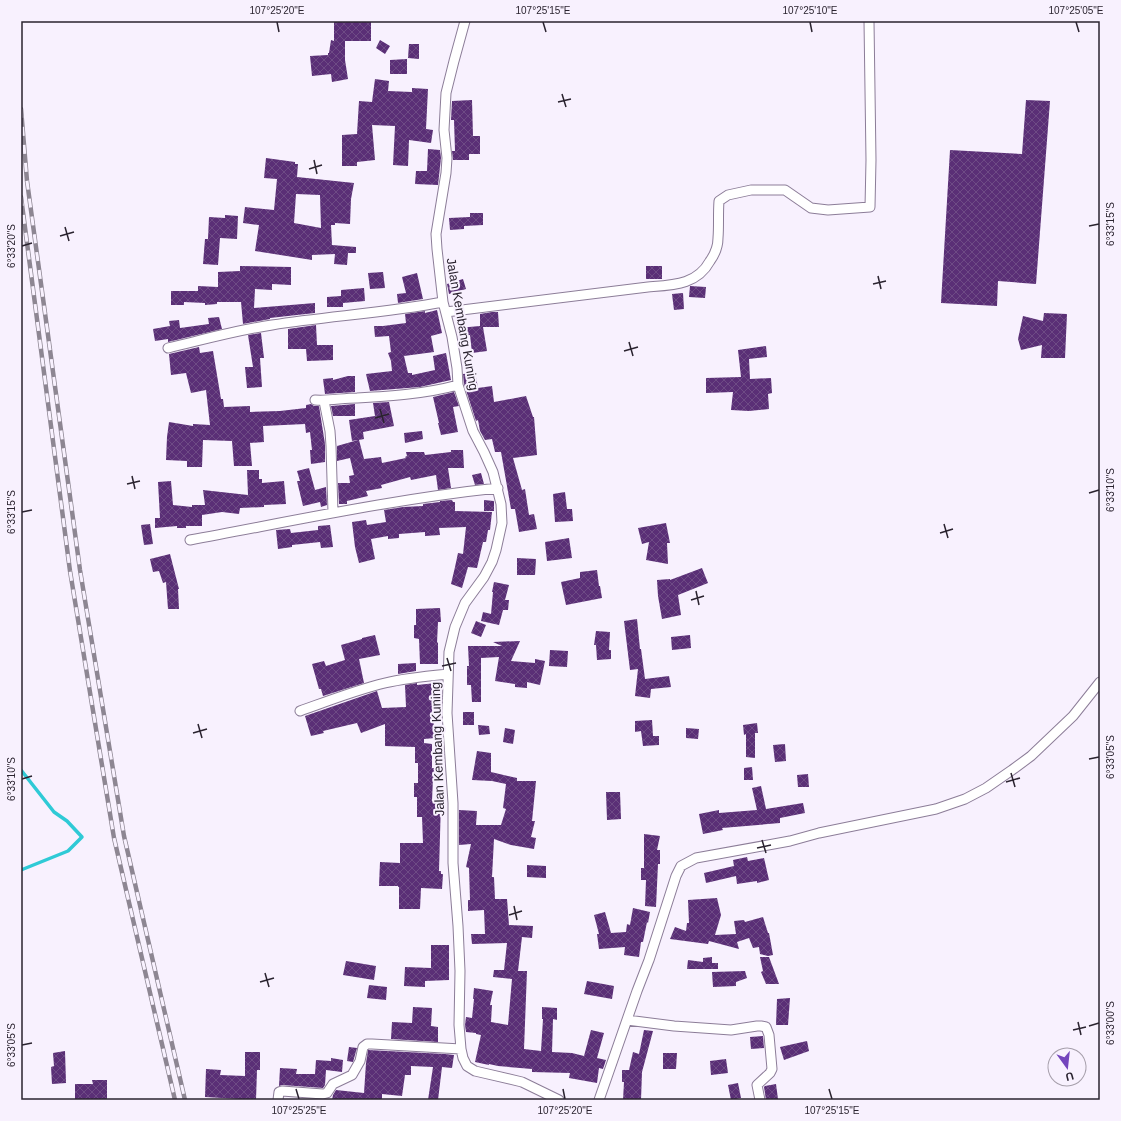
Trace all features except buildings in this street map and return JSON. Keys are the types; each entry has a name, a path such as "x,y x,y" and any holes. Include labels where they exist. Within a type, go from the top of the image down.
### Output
{"street":[{"name":"Jalan Kembang Kuning","path":"465,21 448,83 445,104 444,130 446,173 436,234 443,302 452,337 458,385 473,431 493,472 501,504 502,523 492,562 484,577 465,603 455,627 449,652 447,725 453,803 453,863 460,971 459,1019 461,1049 467,1066 475,1071 522,1082 559,1100"},
{"path":"446,312 672,285 689,281 698,276 706,268 716,250 718,239 719,201 728,195 751,190 785,190 811,208 828,210 870,207 871,160 869,21"},
{"path":"168,348 270,325 317,318 392,311 443,302"},
{"path":"315,400 324,401 395,396 423,393 458,385"},
{"path":"324,401 330,431 333,513"},
{"path":"190,540 412,499 455,492 498,488"},
{"path":"300,710 353,692 386,683 422,676 448,674"},
{"path":"599,1100 656,940 676,876 681,866 696,858 790,841 819,833 936,809 965,799 986,788 1031,756 1073,716 1100,682"},
{"path":"627,1020 731,1030 757,1026 766,1027 769,1035 772,1068 770,1073 757,1085 760,1100"},
{"path":"278,1100 278,1092 282,1091 323,1094 328,1093 333,1084 352,1075 360,1060 363,1047 367,1044 461,1049"}],"waterway":[{"path":"21,770 54,812 67,821 82,837 68,851 21,870"}],"railway":[{"path":"21,109 27,181 80,570 124,836 185,1100"},
{"path":"21,197 70,571 114,838 175,1100"}]}
